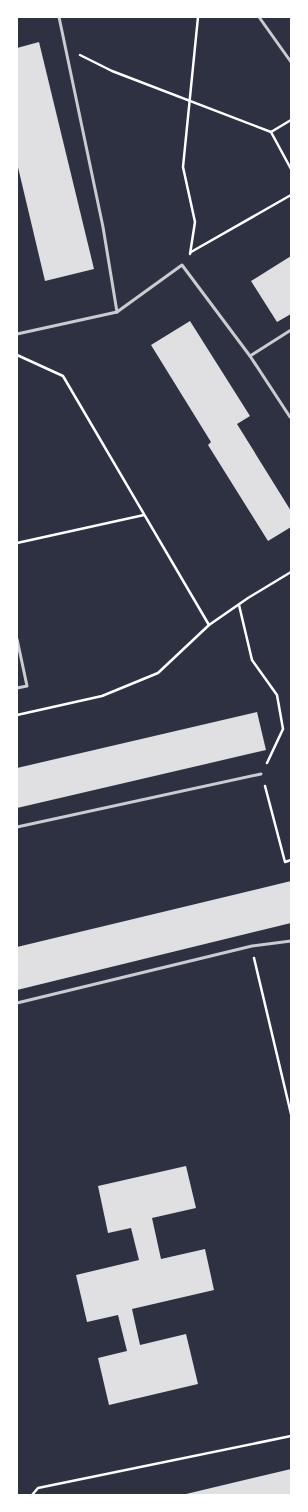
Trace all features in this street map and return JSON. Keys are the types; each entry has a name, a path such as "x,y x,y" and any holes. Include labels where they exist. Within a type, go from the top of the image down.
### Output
{"lane":[{"path":"59,17 103,227 117,312"},
{"path":"259,17 291,62"},
{"path":"17,334 117,312 182,265 250,356 290,417 291,416"},
{"path":"250,356 291,330"},
{"path":"17,639 27,686 17,688"},
{"path":"17,827 262,774"},
{"path":"17,1003 252,946 291,941"}],"path":[{"path":"191,252 195,222 183,167 198,17"},
{"path":"65,48 112,71 271,132 291,169"},
{"path":"271,132 291,120"},
{"path":"182,265 191,252 291,195"},
{"path":"17,355 63,376 209,625"},
{"path":"17,543 144,515"},
{"path":"17,715 102,696 158,673 209,625 291,572"},
{"path":"239,605 252,660 276,696 283,729 262,774 285,862 291,860"},
{"path":"252,946 291,1114"},
{"path":"32,1495 38,1488 291,1436"}],"building":[{"path":"39,42 94,269 45,281 17,163 17,48"},
{"path":"291,256 291,314 277,322 251,281"},
{"path":"190,321 250,416 237,424 291,511 291,527 268,541 208,445 211,442 151,345"},
{"path":"257,712 266,750 17,808 17,768"},
{"path":"291,881 291,923 17,990 17,947"},
{"path":"186,1166 196,1208 152,1218 161,1259 205,1249 214,1290 132,1309 140,1345 186,1334 198,1384 109,1405 98,1358 127,1351 118,1315 87,1322 76,1275 139,1260 131,1228 108,1233 98,1186"},
{"path":"291,1469 291,1495 186,1495 186,1494"}]}
